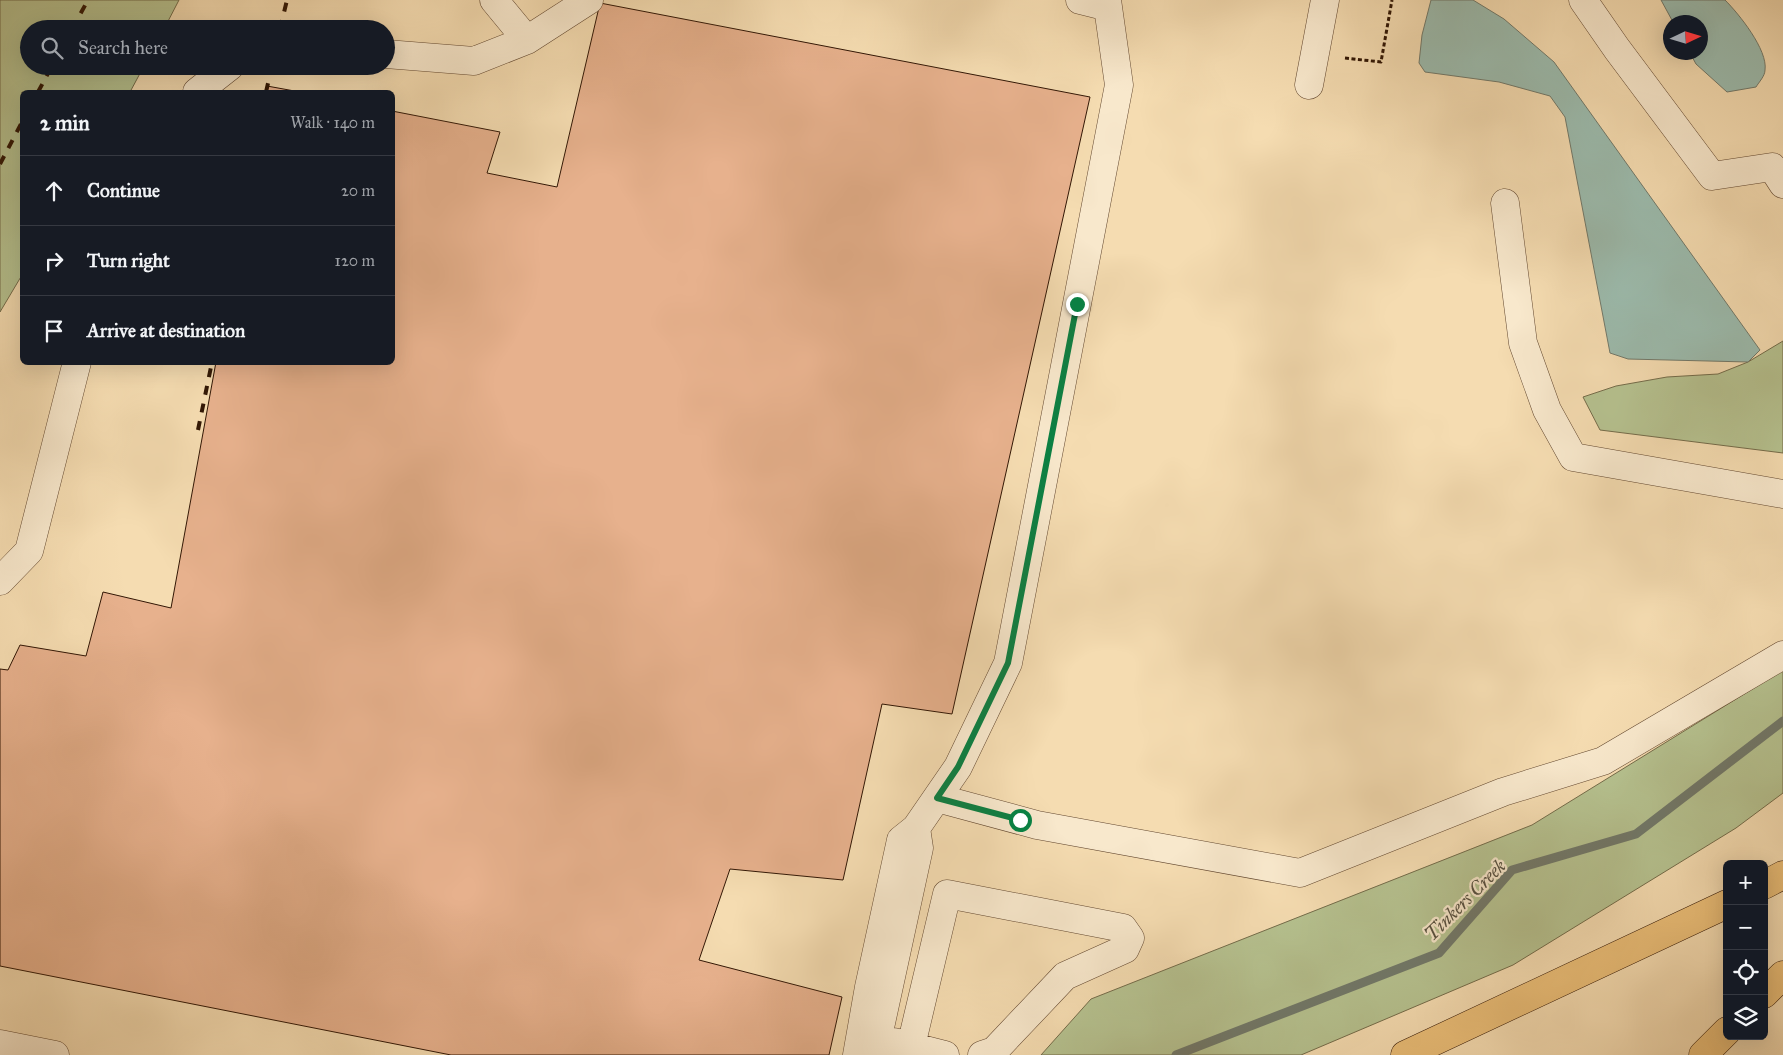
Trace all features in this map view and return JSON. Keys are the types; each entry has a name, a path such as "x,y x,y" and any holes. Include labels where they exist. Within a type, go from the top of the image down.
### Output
{"highway":[{"path":"1768,883 1783,875"},
{"path":"1405,1055 1725,905"},
{"path":"1768,990 1783,975"},
{"path":"1702,1055 1723,1035"}],"lane":[{"path":"494,0 527,40"},
{"path":"395,55 474,61 527,40 589,0"},
{"path":"945,1055 911,1046 870,1049 918,858 919,848 916,828 958,767 1008,663 1119,85 1108,4 1080,0"},
{"path":"1309,85 1325,0"},
{"path":"1583,0 1616,50 1712,176 1772,167 1783,184"},
{"path":"200,90 219,75"},
{"path":"1505,204 1523,343 1547,410 1573,456 1783,494"},
{"path":"0,581 29,551 75,365"},
{"path":"937,798 1037,825 1300,873 1503,792 1603,761 1783,655"},
{"path":"911,1046 947,894 1123,928 1130,938 1125,949 1065,976 994,1051 982,1055"},
{"path":"0,1044 55,1055"}],"path":[{"path":"1345,58 1381,62 1392,0"}],"green space":[{"path":"0,0 179,0 169,20 20,20 20,75 139,75 131,90 20,90 20,278 0,312"},
{"path":"1783,341 1783,453 1600,430 1583,397 1616,386 1667,377 1718,374 1748,362"},
{"path":"1783,670 1783,793 1736,828 1513,965 1301,1055 1041,1055 1091,999 1532,825"}],"shaded area":[{"path":"1431,0 1473,0 1504,19 1554,62 1760,350 1748,362 1628,359 1610,353 1565,117 1550,96 1499,82 1425,72 1419,63 1422,35"},
{"path":"1661,0 1725,0 1745,23 1762,53 1765,62 1765,72 1756,87 1727,92 1696,64 1694,60 1708,60 1708,15 1669,15"}],"building":[{"path":"600,3 1090,97 952,714 882,704 843,880 730,869 699,960 842,997 829,1055 451,1055 0,966 0,669 8,670 20,645 86,656 103,592 171,608 215,365 395,365 395,112 500,132 487,173 557,187"},
{"path":"267,86 289,90 266,90"}],"waterway":[{"name":"Tinkers Creek","path":"1176,1055 1439,953 1512,870 1636,834 1783,721"}],"railway":[{"path":"77,20 88,0"},
{"path":"282,20 287,0"},
{"path":"39,90 47,75"},
{"path":"266,90 270,75"},
{"path":"0,164 20,126"},
{"path":"198,430 211,365"}],"route":[{"path":"1020,820 937,798 958,767 1008,663 1077,304"}]}
